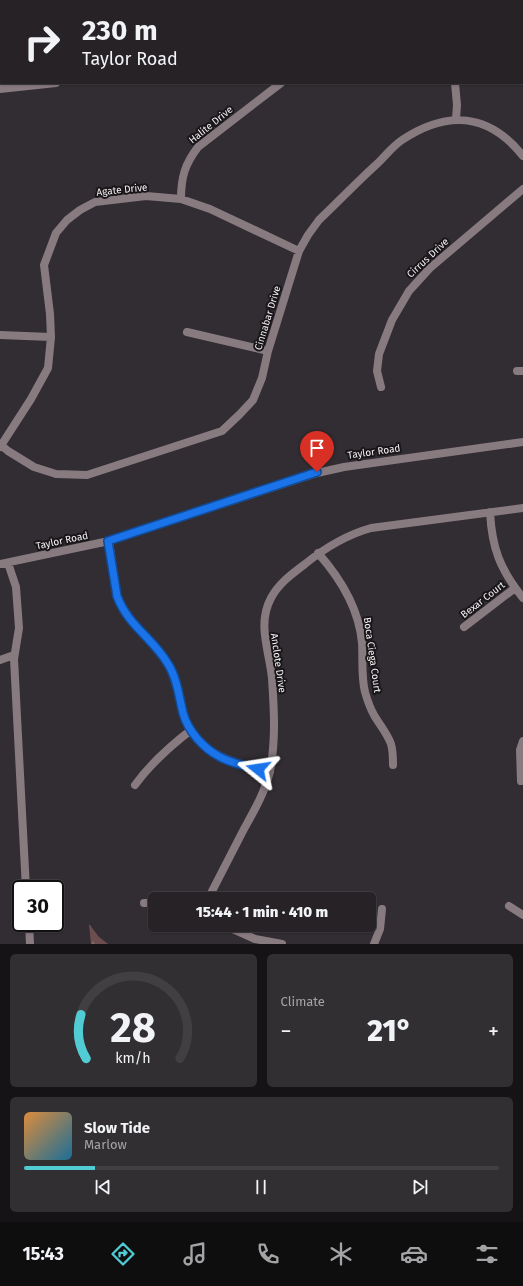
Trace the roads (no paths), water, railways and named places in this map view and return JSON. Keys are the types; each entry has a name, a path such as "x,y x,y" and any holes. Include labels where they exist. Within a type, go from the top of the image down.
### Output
{"street":[{"path":"0,89 47,84"},
{"name":"Halite Drive","path":"180,199 181,185 188,159 198,146 280,84"},
{"path":"455,84 457,105 456,119"},
{"name":"Cinnabar Drive","path":"1,446 34,467 56,474 87,475 222,431 253,400 262,378 268,351 299,251 308,235 319,220 402,140 424,128 456,119 476,122 494,129 517,148 523,156"},
{"name":"Cirrus Drive","path":"381,387 377,370 379,354 392,320 409,291 430,268 523,189"},
{"name":"Agate Drive","path":"1,446 31,399 48,368 51,337 50,314 44,265 56,233 67,220 80,210 95,202 146,196 180,199 210,209 299,251"},
{"path":"187,332 268,351"},
{"path":"0,335 51,337"},
{"name":"Taylor Road","path":"4,564 108,541 317,472 523,442"},
{"name":"Anclote Drive","path":"212,892 258,802 270,772 274,748 274,712 272,675 264,635 265,614 271,598 280,585 318,553 343,538 371,528 523,508"},
{"path":"490,512 491,532 496,553 504,571 523,598"},
{"path":"108,541 119,603 130,621 159,650 168,664 175,680 184,716 191,730 204,746 219,757 234,763 270,772"},
{"name":"Boca Ciega Court","path":"318,553 339,580 347,593 354,610 362,640 362,673 365,692 373,714 390,742 393,754 393,765"},
{"path":"4,564 12,575 16,594 19,628 14,655 19,780 25,880"},
{"name":"Bexar Court","path":"464,628 515,588"},
{"path":"0,660 14,655"},
{"path":"135,785 156,759 191,730"},
{"path":"521,780 520,750 523,740"},
{"path":"509,906 523,915"},
{"path":"374,944 380,929 382,909"},
{"path":"29,932 30,944"},
{"path":"240,932 255,939 282,944"}]}
